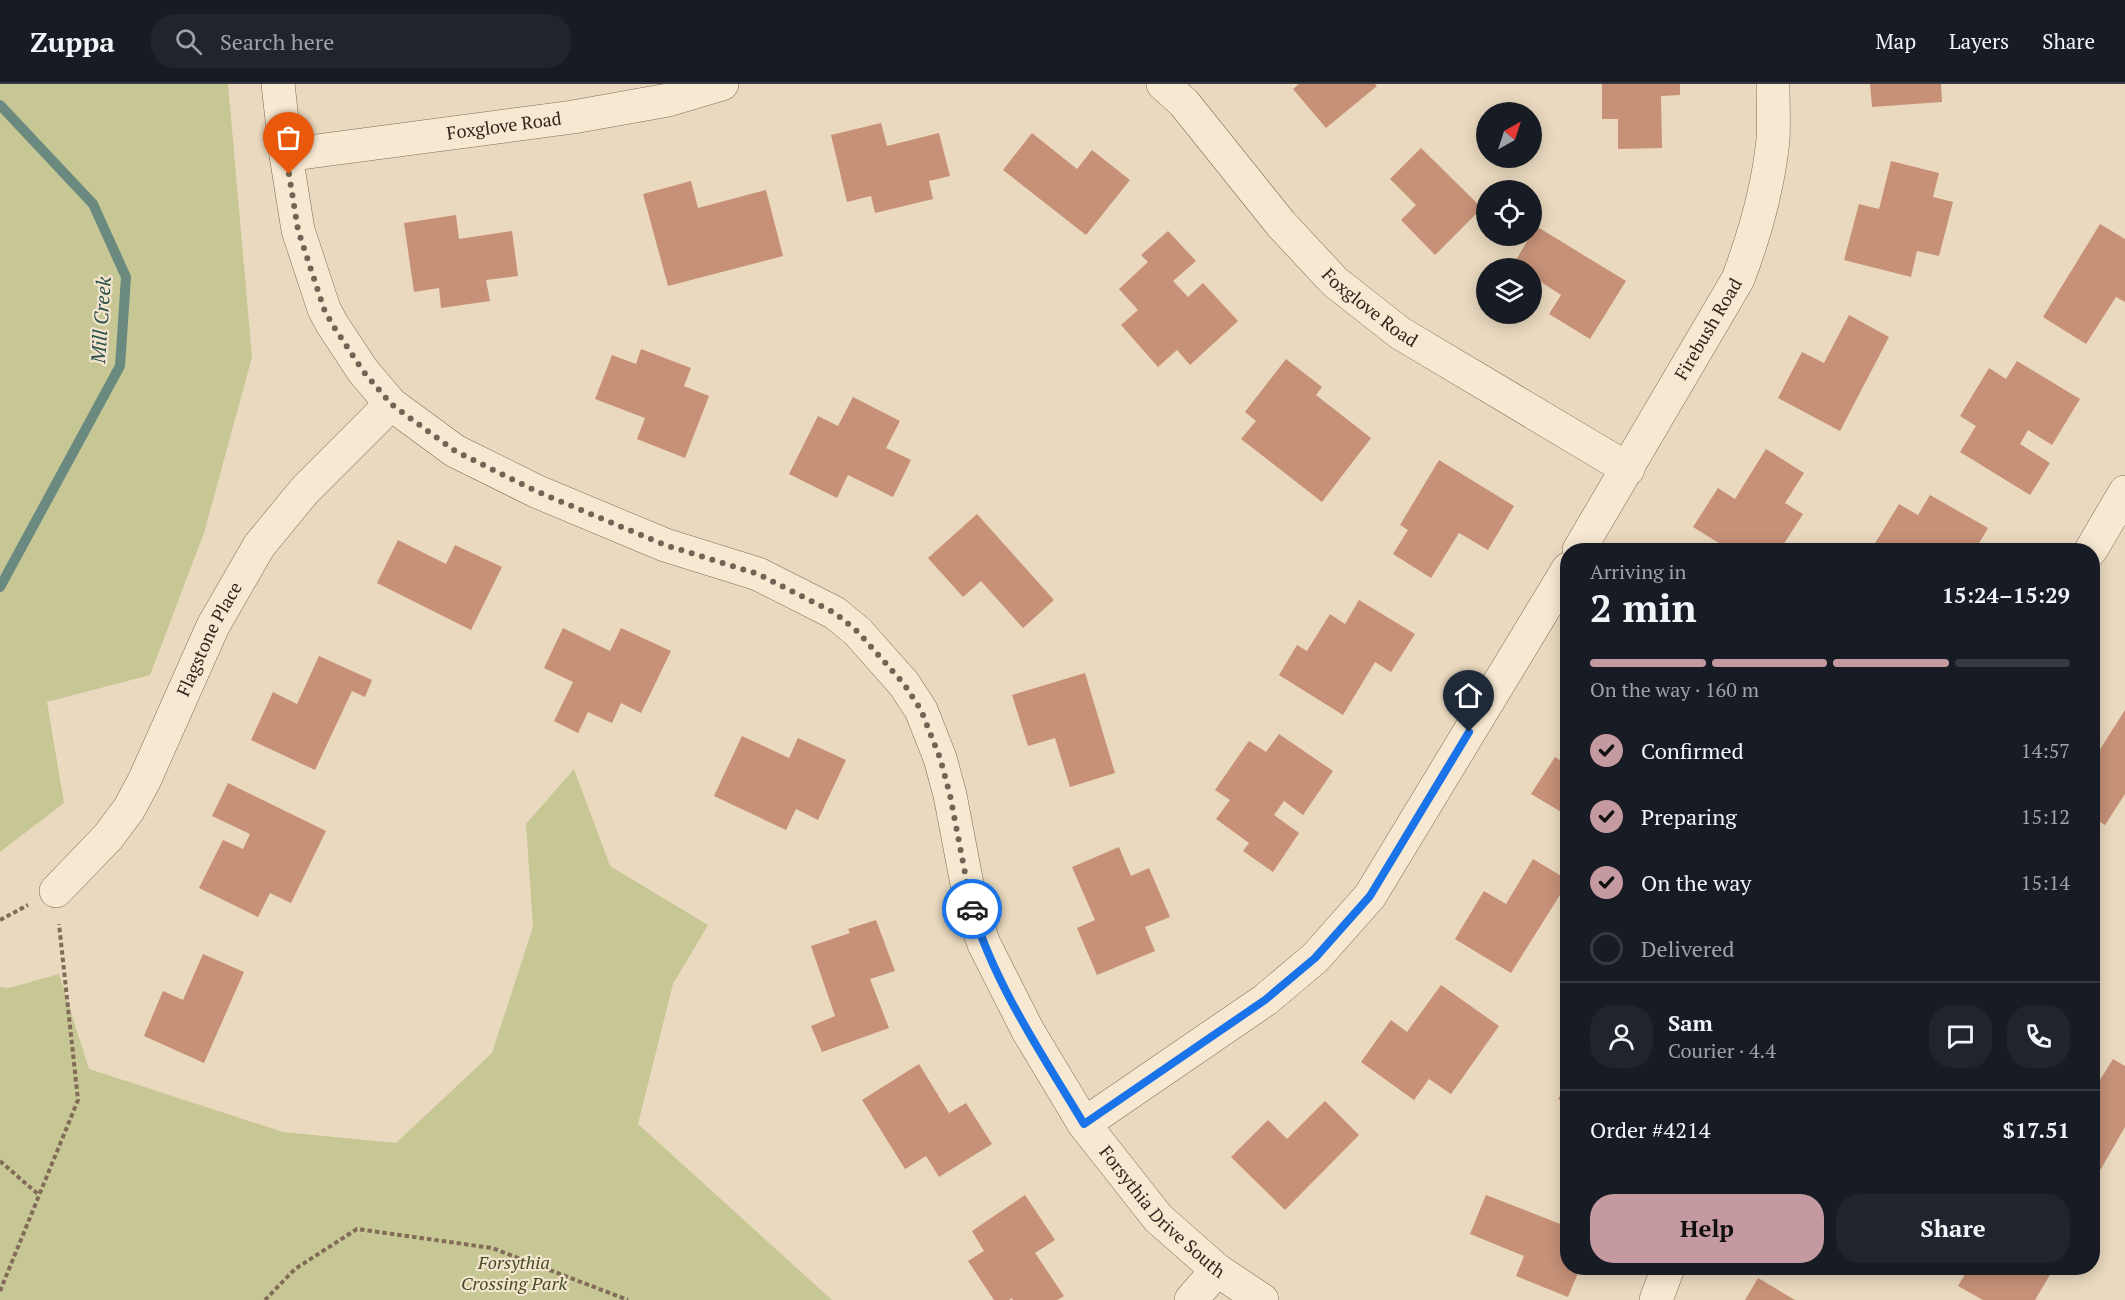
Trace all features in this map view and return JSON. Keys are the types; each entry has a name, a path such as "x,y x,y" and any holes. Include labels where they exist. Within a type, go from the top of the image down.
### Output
{"street":[{"name":"Forsythia Drive South","path":"278,84 298,230 324,309 363,371 391,404 455,451 538,492 665,545 758,574 835,613 858,632 904,684 921,710 940,758 972,910 984,944 1028,1031 1084,1124 1158,1218 1217,1270 1262,1300"},
{"name":"Foxglove Road","path":"286,155 573,117 669,100 722,84"},
{"name":"Foxglove Road","path":"1163,84 1184,103 1281,224 1335,282 1400,333 1628,469"},
{"name":"Firebush Road","path":"1583,543 1737,279 1755,233 1767,180 1773,138 1773,84"},
{"name":"Flagstone Place","path":"56,891 108,837 129,809 145,779 213,626 259,546 305,490 391,404"},
{"path":"2095,543 2125,492"},
{"path":"1084,1124 1265,1000 1315,958 1370,896 1560,582"},
{"path":"1191,1300 1217,1270"},
{"path":"1656,1300 1665,1275"}],"path":[{"path":"0,1291 78,1100 56,891"},
{"path":"0,1161 39,1195"},
{"path":"265,1300 295,1269 357,1229 492,1248 628,1300"}],"green space":[{"path":"0,84 228,84 252,357 204,533 150,675 47,702 64,803 0,852"},
{"name":"Forsythia Crossing Park","path":"574,769 610,866 708,925 673,984 638,1124 832,1300 0,1300 0,987 9,988 59,974 89,1069 283,1132 396,1143 492,1053 533,927 526,824"}],"building":[{"path":"1299,84 1375,84 1377,86 1326,128 1293,89"},
{"path":"1602,84 1680,84 1680,95 1661,96 1662,148 1618,149 1618,119 1602,119"},
{"path":"1870,84 1941,84 1942,102 1872,107"},
{"path":"881,123 887,146 939,133 950,176 929,181 933,199 875,213 871,196 847,202 831,135"},
{"path":"1032,133 1077,169 1092,150 1130,180 1086,235 1003,170"},
{"path":"1421,148 1476,202 1476,214 1435,255 1401,220 1416,205 1390,179"},
{"path":"1891,161 1939,173 1933,197 1953,202 1939,256 1917,251 1911,277 1844,260 1859,204 1879,209"},
{"path":"691,181 698,208 766,190 783,256 668,286 643,194"},
{"path":"456,215 459,239 512,231 518,276 486,280 490,301 441,308 439,288 414,292 404,223"},
{"path":"2100,224 2125,239 2125,302 2116,297 2086,344 2043,317"},
{"path":"1542,230 1626,281 1590,339 1549,314 1561,295 1542,283 1542,258 1517,258 1524,246 1542,246"},
{"path":"1168,231 1196,261 1173,281 1188,297 1203,283 1238,321 1190,365 1177,350 1158,367 1121,325 1138,310 1119,289 1148,262 1141,255"},
{"path":"1849,315 1889,337 1840,431 1778,398 1802,352 1824,363"},
{"path":"641,349 691,368 684,386 709,396 685,458 637,439 645,418 595,399 612,355 636,364"},
{"path":"1286,359 1322,387 1316,395 1371,438 1322,502 1241,439 1256,421 1245,412"},
{"path":"2017,361 2080,399 2052,445 2028,430 2020,444 2050,463 2030,495 1960,452 1976,426 1960,416 1989,368 2006,379"},
{"path":"853,397 900,421 886,448 911,460 893,497 848,475 837,498 789,474 818,416 838,426"},
{"path":"1766,449 1804,473 1785,503 1803,514 1784,543 1719,543 1693,527 1718,488 1735,499"},
{"path":"1439,460 1514,506 1488,550 1459,533 1431,578 1393,554 1408,530 1400,525"},
{"path":"1930,495 1988,528 1979,543 1875,543 1899,504 1918,515"},
{"path":"977,514 1054,600 1023,628 981,581 963,597 928,558"},
{"path":"398,540 446,564 455,545 502,567 471,630 377,583"},
{"path":"1359,600 1415,634 1391,672 1375,662 1343,715 1279,675 1297,645 1307,651 1330,614 1345,624"},
{"path":"563,628 610,651 621,628 671,651 641,713 621,703 612,723 588,712 578,733 554,721 573,682 544,668"},
{"path":"319,656 372,680 365,697 352,691 315,770 251,740 273,692 297,704"},
{"path":"1085,673 1115,773 1070,787 1055,738 1028,746 1012,695"},
{"path":"2125,710 2125,794 2105,825 2100,822 2100,749"},
{"path":"1279,734 1333,771 1303,815 1284,801 1274,815 1299,833 1273,872 1243,851 1249,843 1216,819 1230,800 1215,790 1249,741 1266,752"},
{"path":"742,736 789,758 798,738 846,760 818,820 796,809 786,830 714,796"},
{"path":"1555,757 1560,760 1560,811 1531,794"},
{"path":"228,783 326,831 291,903 270,893 258,917 199,888 223,840 243,849 250,834 212,816"},
{"path":"1119,847 1131,876 1149,868 1170,917 1145,927 1155,951 1097,975 1077,928 1095,920 1072,867"},
{"path":"1533,859 1560,875 1560,895 1511,973 1455,939 1484,891 1506,904"},
{"path":"876,920 895,971 870,979 889,1028 822,1052 811,1026 835,1016 811,946 850,933 848,929"},
{"path":"203,954 244,972 204,1063 144,1036 163,991 183,1000"},
{"path":"1441,985 1499,1026 1451,1094 1429,1079 1414,1100 1361,1062 1391,1020 1407,1032"},
{"path":"2113,1059 2125,1066 2125,1127 2100,1171 2100,1080"},
{"path":"919,1064 949,1113 966,1103 992,1144 939,1177 926,1156 905,1169 862,1100"},
{"path":"1325,1101 1359,1135 1285,1210 1231,1157 1268,1120 1287,1139"},
{"path":"1025,1195 1055,1240 1035,1253 1064,1296 1057,1300 1013,1300 1012,1298 994,1300 968,1261 984,1251 972,1231"},
{"path":"1486,1195 1560,1224 1560,1275 1577,1275 1568,1297 1516,1276 1524,1256 1470,1234"},
{"path":"1965,1275 2050,1275 2035,1300 1983,1300 1958,1286"},
{"path":"1758,1278 1795,1300 1745,1300"}],"waterway":[{"name":"Mill Creek","path":"0,105 93,204 126,277 120,366 0,587"}],"way so far":[{"path":"289,174 298,230 324,309 363,371 391,404 455,451 538,492 665,545 758,574 835,613 858,632 904,684 921,710 940,758 950,795 972,909"}],"route":[{"path":"972,909 984,944 1028,1031 1084,1124 1265,1000 1315,958 1370,896 1469,732"}]}
